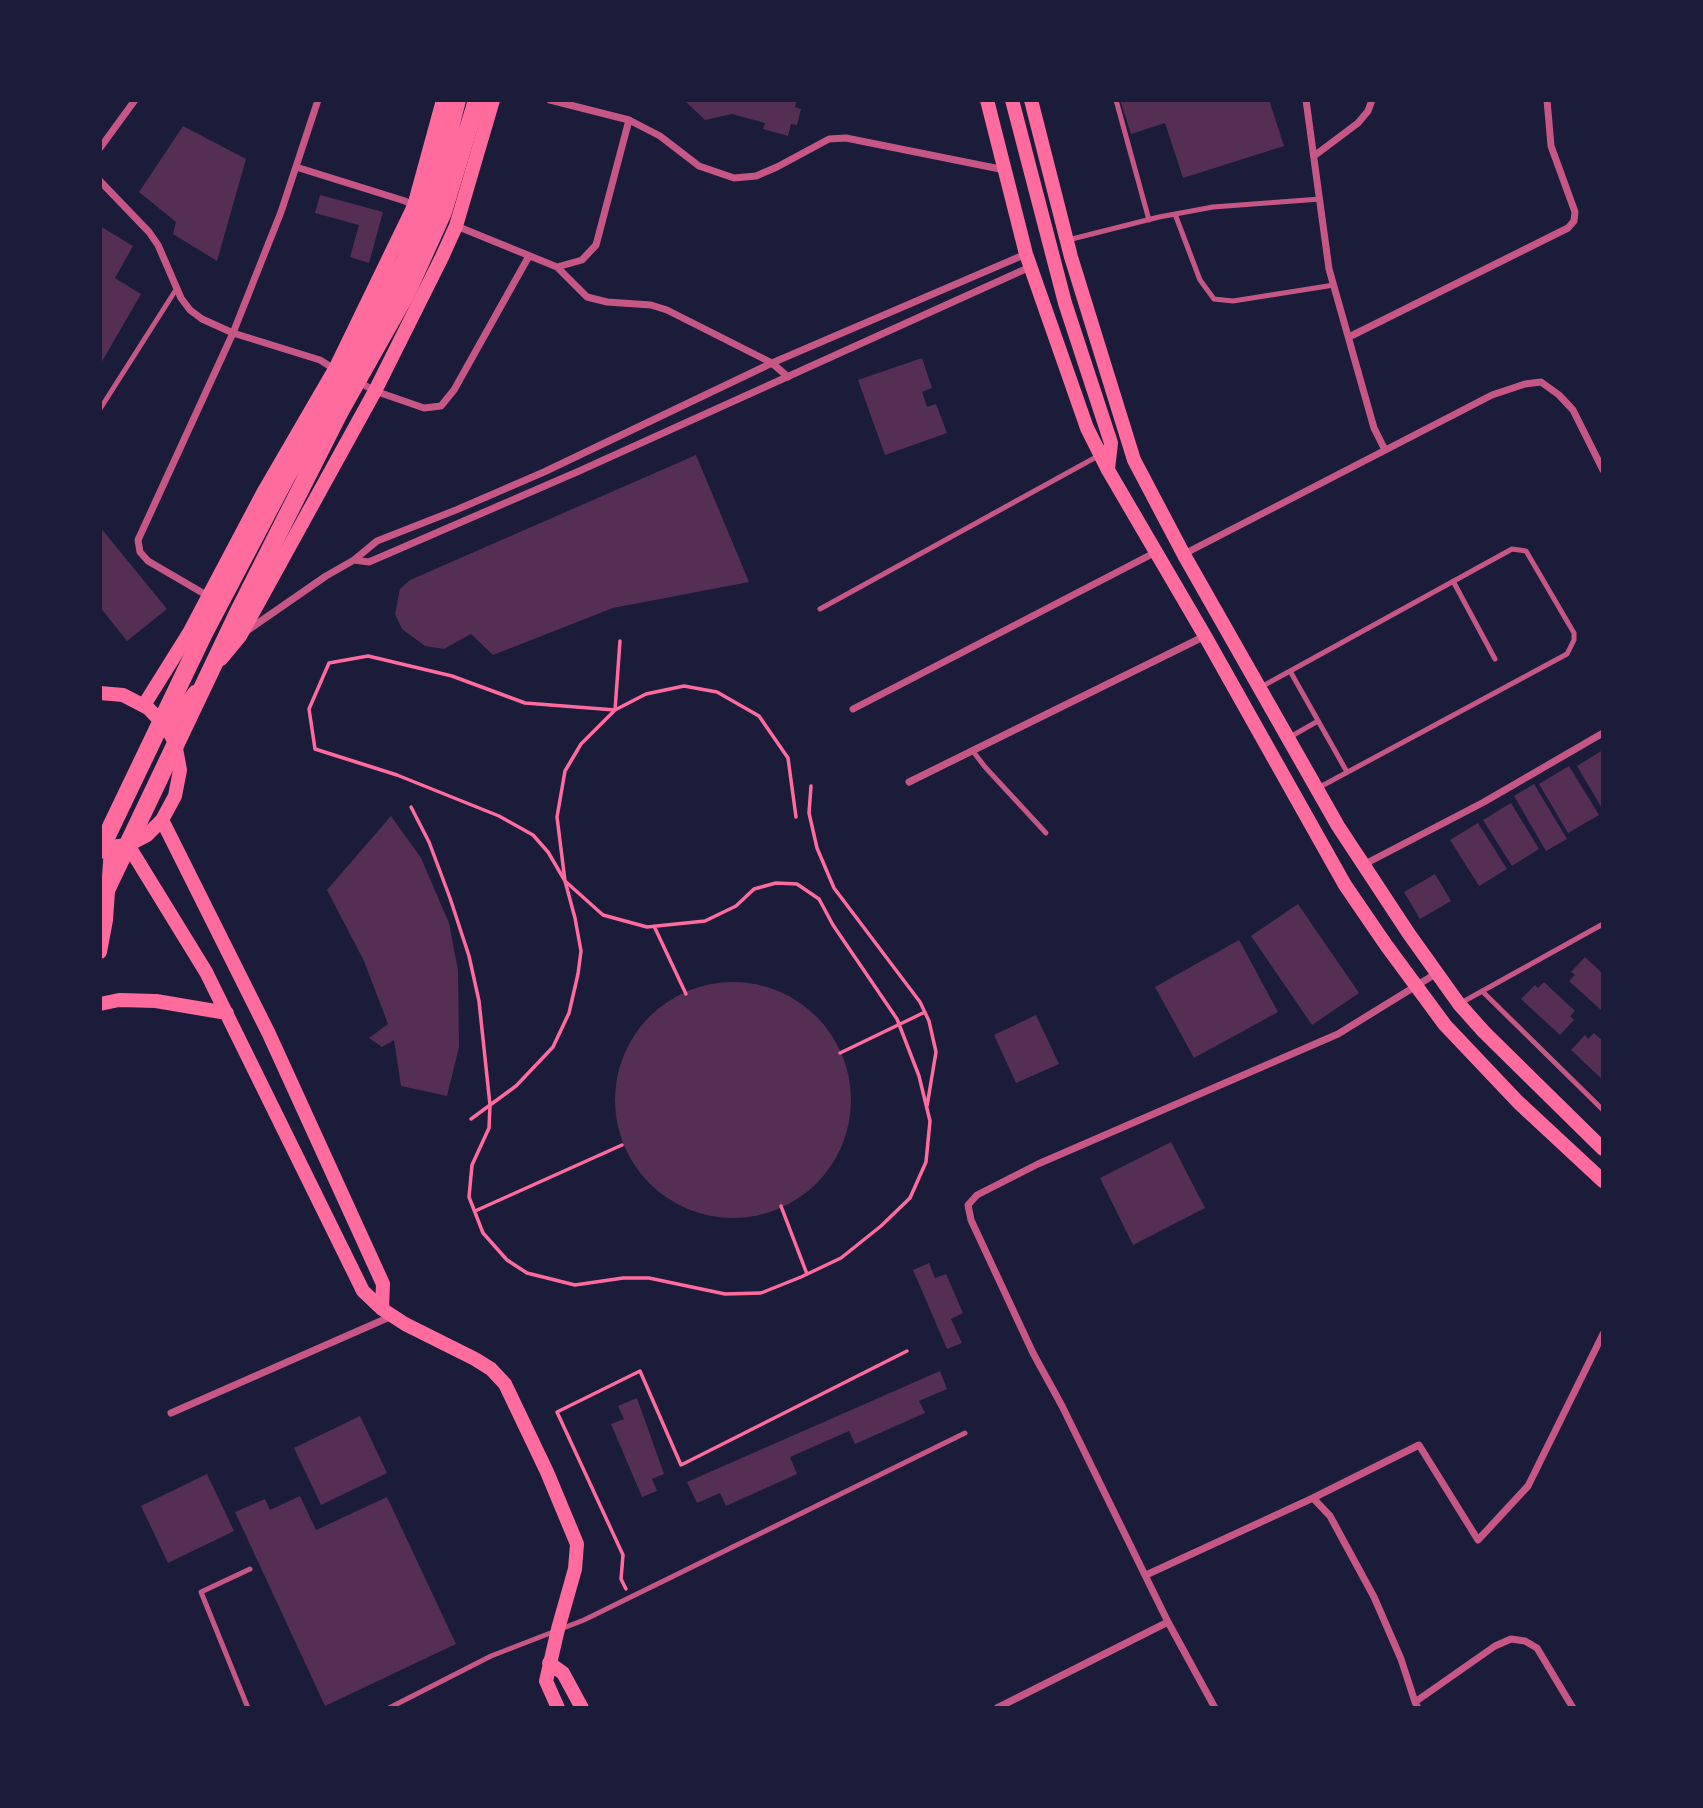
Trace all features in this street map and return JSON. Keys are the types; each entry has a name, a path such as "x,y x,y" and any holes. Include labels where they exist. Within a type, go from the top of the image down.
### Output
{"main road":[{"path":"144,705 208,597 335,369 414,206 443,100"},
{"path":"100,952 106,920 104,849 204,633 405,261 437,177 457,100"},
{"path":"100,903 244,601 341,411 406,294 443,212 477,100"},
{"path":"167,727 240,636 375,391 456,226 493,100"},
{"path":"987,100 1028,260 1087,428 1106,449 1134,460"},
{"path":"1012,100 1065,303 1105,426 1108,470 1206,636 1345,885 1415,987 1445,1024 1518,1102 1603,1181"},
{"path":"1031,100 1092,330 1134,460 1184,555 1316,789 1363,865 1437,973 1484,1032 1603,1149"},
{"path":"100,693 123,695 144,705 167,727 175,743 180,770 175,796 162,820 147,835 128,845 104,849"},
{"path":"162,820 269,1034 383,1284 387,1312"},
{"path":"128,845 206,972 363,1291 387,1312 491,1369 505,1384 547,1472 577,1544 575,1569 546,1681 558,1708"},
{"path":"100,1004 119,1000 156,1001 227,1013"},
{"path":"549,1663 563,1673 582,1708"}],"street":[{"path":"100,148 135,100"},
{"path":"208,597 148,561 140,552 138,540 233,333 281,212 318,100"},
{"path":"550,100 629,120 660,136 699,166 734,178 756,176 829,139 846,138 918,150 1006,170"},
{"path":"1306,100 1329,269 1374,428 1385,450"},
{"path":"1314,156 1358,123 1373,100"},
{"path":"1349,337 1568,228 1574,221 1575,212 1549,135 1547,100"},
{"path":"557,267 582,260 596,245 629,120"},
{"path":"296,167 405,201 456,226 557,267 587,298 651,305 667,310 772,363 788,377"},
{"path":"100,181 158,244 177,288 190,310 202,319 233,333 320,360 375,391 424,408 442,406 454,390 529,256"},
{"path":"240,636 326,576 354,560 377,541 469,504 772,363 1028,260"},
{"path":"354,560 369,562 788,377 1028,260"},
{"path":"1184,555 1492,395 1525,384 1541,382 1573,410 1603,470"},
{"path":"638,427 644,441"},
{"path":"853,709 1156,552"},
{"path":"909,782 1206,636"},
{"path":"1363,865 1484,803 1603,733"},
{"path":"1215,1708 1168,1622 1033,1353 971,1220 968,1205 977,1195 1038,1164 1338,1034 1437,973"},
{"path":"171,1413 387,1312"},
{"path":"1146,1575 1314,1498 1419,1446 1478,1540 1528,1486 1603,1335"},
{"path":"1314,1498 1330,1516 1374,1597 1401,1660 1416,1705 1495,1646 1511,1639 1525,1641 1537,1648 1573,1708"},
{"path":"997,1708 1168,1622"}],"lane":[{"path":"1116,100 1149,220"},
{"path":"1067,241 1213,207 1320,199"},
{"path":"1175,214 1200,280 1214,299 1233,300 1334,285"},
{"path":"100,409 177,288"},
{"path":"820,610 1106,449"},
{"path":"1259,688 1512,548 1526,551 1573,633 1572,647 1567,654 1316,789"},
{"path":"1453,581 1495,659"},
{"path":"1290,671 1347,772"},
{"path":"1287,738 1318,721"},
{"path":"972,750 1046,833"},
{"path":"1460,1004 1603,924"},
{"path":"1482,991 1603,1110"},
{"path":"390,1708 491,1656 584,1620 965,1433"},
{"path":"248,1708 201,1592 250,1569"}],"path":[{"path":"615,710 620,641"},
{"path":"411,807 429,842 469,956 479,1002 490,1105 489,1128 472,1165 470,1197 483,1233 507,1260 527,1273 575,1285 623,1278 649,1278 725,1294 761,1293 841,1258 910,1198 926,1162 930,1121 919,1076 899,1025 833,925 819,899 797,884 776,883 754,889 736,906 705,920 647,928 603,915 565,881 548,852 533,835 499,816 397,775 315,749 309,709 328,663 368,656 452,676 526,703 615,710"},
{"path":"471,1119 516,1086 553,1047 569,1013 581,951 565,881 557,817 565,771 581,744 615,710 646,694 684,686 717,692 759,716 788,758 796,817"},
{"path":"811,786 809,813 817,848 834,888 925,1012 936,1052 927,1108"},
{"path":"654,926 686,994"},
{"path":"840,1053 925,1012"},
{"path":"475,1210 622,1145"},
{"path":"781,1206 807,1274"},
{"path":"621,1579 623,1555 557,1412 640,1371 681,1465 906,1351"}],"building":[{"path":"687,100 797,100 795,107 801,109 797,125 791,124 788,136 763,129 765,123 732,114 705,120"},
{"path":"1120,100 1269,100 1284,146 1183,178 1165,123 1131,134"},
{"path":"183,126 246,159 217,261 173,234 176,222 139,192"},
{"path":"320,195 383,212 369,263 350,257 359,225 315,213"},
{"path":"100,226 133,246 115,278 141,294 100,365"},
{"path":"922,358 932,388 922,392 927,407 936,404 947,433 885,455 858,380"},
{"path":"696,455 749,582 613,608 493,655 471,634 444,649 425,646 402,629 395,614 400,589 410,580"},
{"path":"100,527 167,609 127,641 100,607"},
{"path":"1603,750 1603,810 1577,766"},
{"path":"1569,766 1599,815 1568,833 1539,784"},
{"path":"1534,784 1567,839 1546,851 1514,796"},
{"path":"1511,803 1539,849 1512,866 1483,820"},
{"path":"391,816 421,858 449,923 458,970 459,1047 447,1096 401,1086 394,1040 382,1047 369,1038 388,1024 364,961 327,890"},
{"path":"1478,823 1507,869 1479,886 1450,840"},
{"path":"1435,874 1451,901 1420,919 1404,892"},
{"path":"1298,904 1359,993 1312,1025 1251,936"},
{"path":"1239,940 1278,1012 1194,1058 1155,987"},
{"path":"1585,957 1603,974 1601,1010 1569,981 1575,975 1571,972"},
{"path":"733,982 778,991 808,1009 824,1025 842,1055 851,1100 842,1145 824,1175 808,1191 778,1209 733,1218 688,1209 658,1191 642,1175 624,1145 615,1100 624,1055 642,1025 658,1009 688,991"},
{"path":"1544,982 1575,1011 1570,1016 1574,1020 1560,1035 1521,999 1535,985 1538,988"},
{"path":"1036,1015 1059,1064 1016,1083 994,1035"},
{"path":"1594,1033 1603,1041 1603,1080 1571,1050 1585,1035 1588,1039"},
{"path":"1171,1142 1205,1208 1133,1245 1100,1178"},
{"path":"929,1263 935,1278 946,1274 963,1313 951,1319 962,1343 947,1349 913,1270"},
{"path":"940,1371 947,1389 919,1401 925,1413 855,1444 849,1431 790,1457 797,1474 726,1506 720,1493 697,1503 687,1482"},
{"path":"637,1398 664,1474 652,1479 657,1491 642,1497 611,1424 624,1419 618,1406"},
{"path":"360,1416 387,1473 321,1505 294,1448"},
{"path":"207,1474 234,1531 168,1563 141,1506"},
{"path":"300,1496 316,1530 387,1497 456,1644 325,1706 235,1512 265,1499 270,1510"}]}
